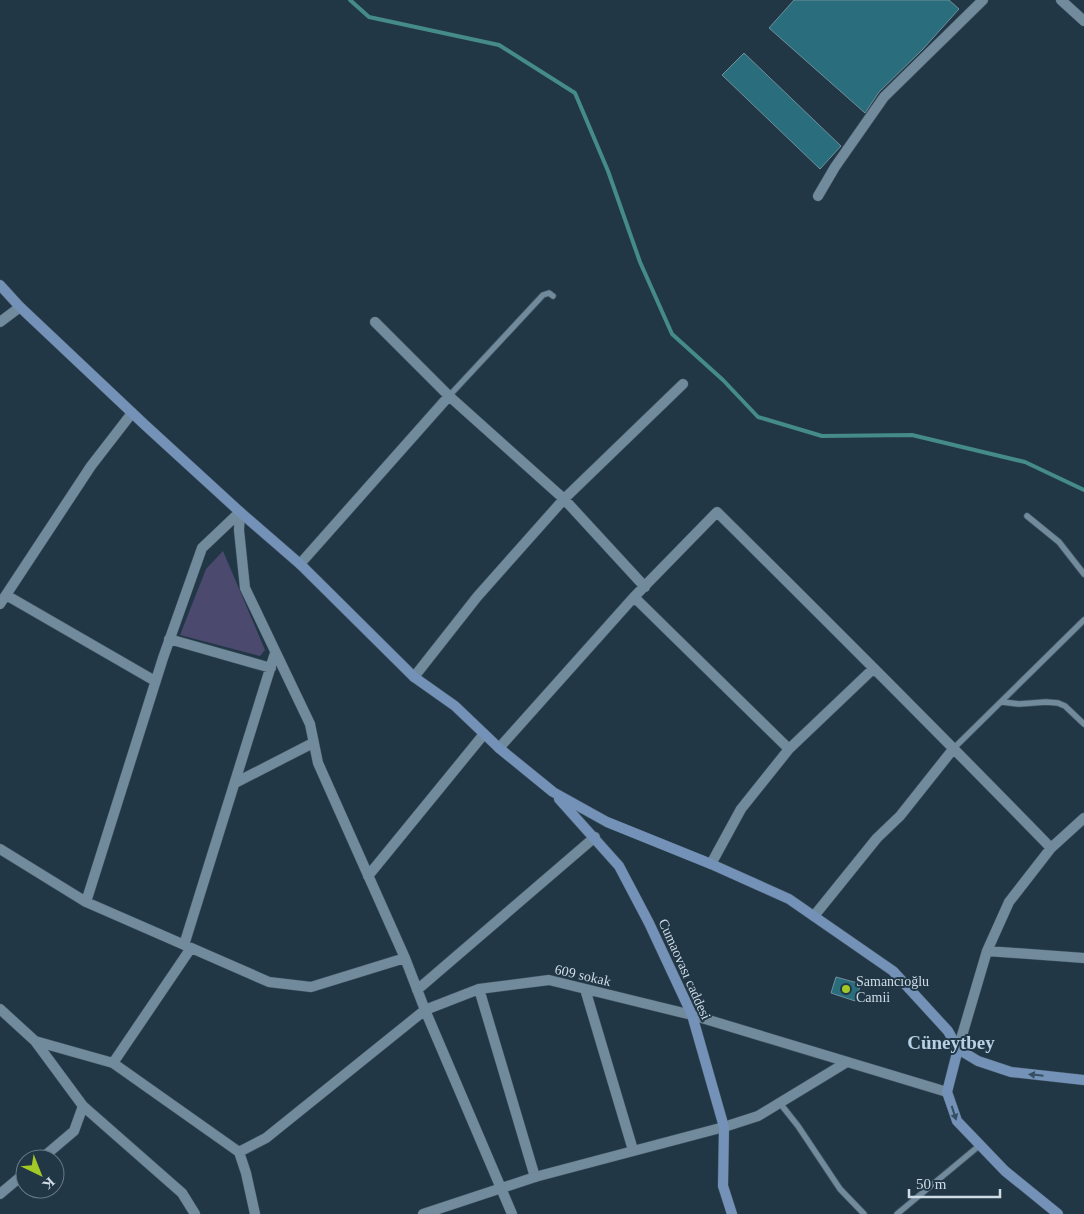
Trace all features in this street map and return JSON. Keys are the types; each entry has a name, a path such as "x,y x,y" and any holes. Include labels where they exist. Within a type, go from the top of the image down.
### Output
{"main road":[{"path":"0,285 20,307 132,412 240,512 300,564 414,677 455,706 499,748 553,792 608,822 711,864 789,899 893,971 948,1030 958,1049 978,1061 1012,1072 1084,1080"},
{"name":"Cumaovası caddesi","path":"553,792 619,866 650,923 692,1016 724,1127 723,1186 732,1214"},
{"path":"958,1049 947,1092 957,1121 1005,1171 1058,1214"}],"street":[{"path":"818,196 835,167 884,97 983,0"},
{"path":"1061,0 1084,21"},
{"path":"0,322 20,307"},
{"path":"375,322 449,396 564,499 645,587"},
{"path":"414,677 477,597 564,499 683,384"},
{"path":"300,564 449,396"},
{"path":"132,412 91,466 3,600 155,681"},
{"path":"86,902 155,681 202,548 240,512"},
{"path":"240,512 239,530 245,588 310,724 318,763 405,958 512,1214"},
{"path":"499,748 634,597 717,512 954,748 1051,848"},
{"path":"634,597 789,749"},
{"path":"169,639 271,668"},
{"path":"112,1063 188,946 275,653"},
{"path":"711,864 741,809 789,749 873,669"},
{"path":"368,876 484,734"},
{"path":"235,783 313,743"},
{"path":"814,916 877,838 900,816 954,748"},
{"path":"958,1049 988,951 1009,902 1051,848 1084,818"},
{"path":"417,990 595,837"},
{"path":"0,849 86,902 269,982 311,987 405,958"},
{"path":"988,951 1084,958"},
{"name":"609 sokak","path":"239,1152 266,1138 426,1010 479,989 549,980 692,1016 947,1092"},
{"path":"586,988 633,1150"},
{"path":"479,989 535,1177"},
{"path":"0,1009 35,1040 83,1106 182,1193 195,1214"},
{"path":"35,1040 112,1063 239,1152 246,1173 255,1214"},
{"path":"423,1214 535,1177 724,1127 758,1116 847,1062"},
{"path":"53,1149 74,1131 83,1106"},
{"path":"0,1194 15,1181"}],"lane":[{"path":"449,396 543,295 549,293 553,296"},
{"path":"1027,516 1059,542 1084,574"},
{"path":"954,748 1084,620"},
{"path":"1002,702 1019,704 1058,703 1065,706 1084,724"},
{"path":"779,1102 798,1126 840,1189 864,1214"},
{"path":"897,1214 980,1145"}],"shaded area":[{"path":"223,551 265,650 260,656 180,635 206,569"}],"building":[{"path":"794,0 949,0 959,9 923,49 879,92 865,113 769,28"},
{"path":"744,53 841,146 820,169 722,75"},
{"name":"Samancıoğlu Camii","path":"836,977 861,984 855,1001 831,993"}],"waterway":[{"path":"350,0 369,17 499,45 575,93 608,171 640,262 672,334 723,380 758,417 822,436 912,435 1025,462 1084,490"}],"place":[{"name":"Samancıoğlu Camii","path":"846,989"}],"district":[{"name":"Cüneytbey","path":"951,1042"}]}
